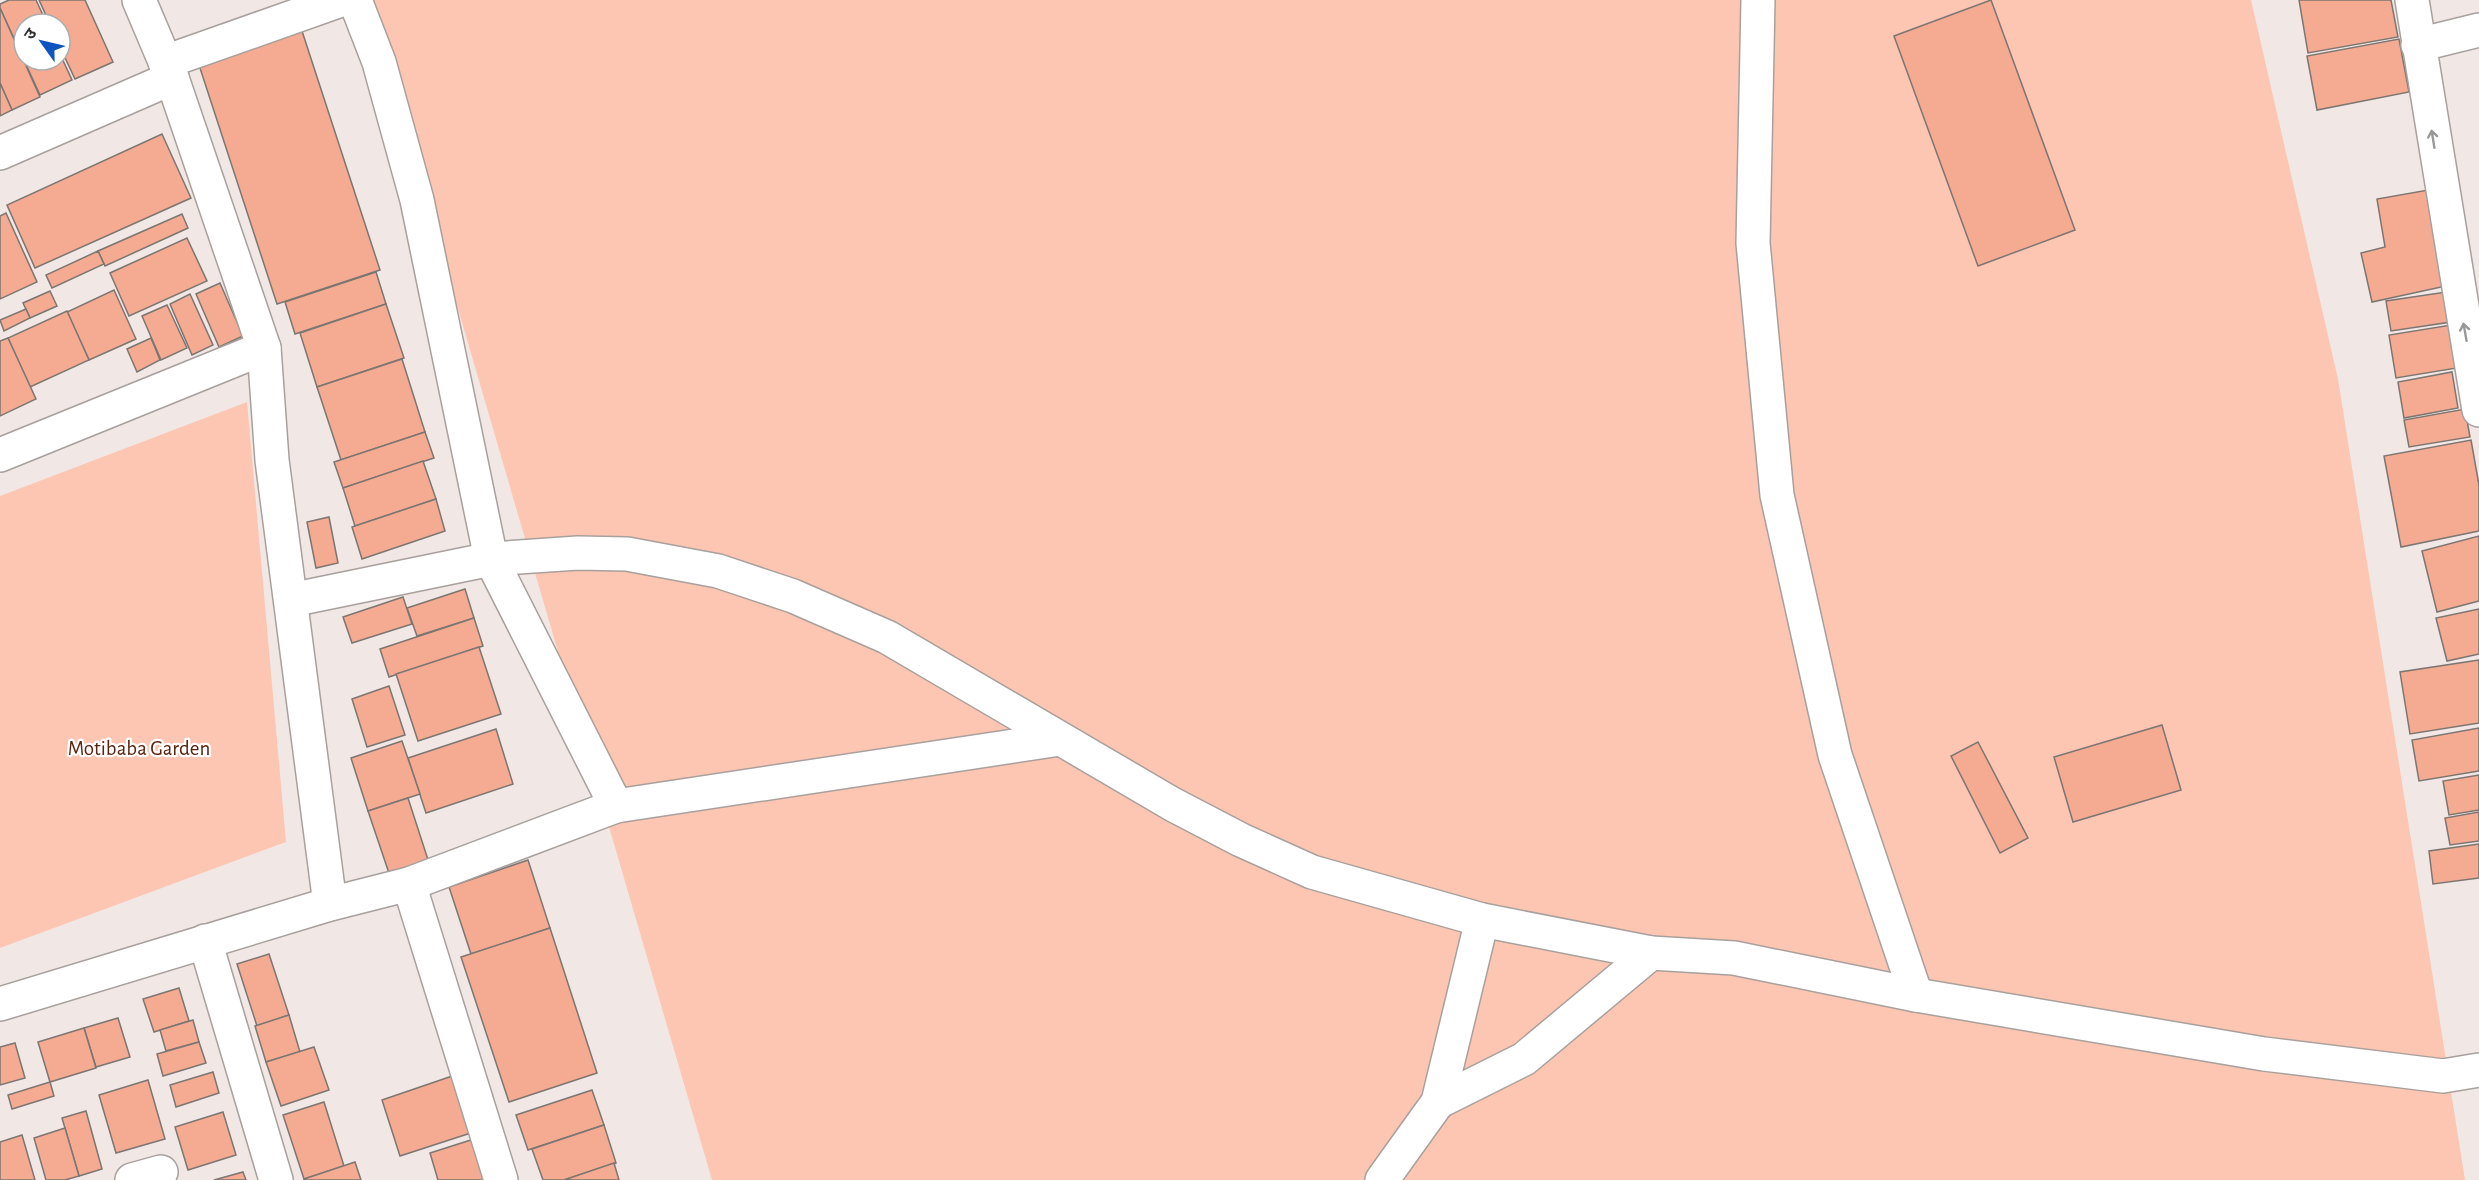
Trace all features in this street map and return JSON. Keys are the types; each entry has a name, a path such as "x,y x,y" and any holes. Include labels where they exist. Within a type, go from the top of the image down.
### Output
{"street":[{"path":"139,0 168,70 264,348 272,460 330,904"},
{"path":"0,153 168,70 341,0"},
{"path":"355,0 379,62 417,200 491,559 615,806"},
{"path":"1758,0 1753,243 1777,495 1836,755 1916,995"},
{"path":"2412,0 2479,410"},
{"path":"2418,45 2479,30"},
{"path":"0,455 264,348"},
{"path":"291,600 491,559 578,553 627,554 718,571 793,596 887,637 1172,804 1241,840 1312,872 1482,920 1651,952 1734,958 1916,995 2264,1054 2443,1076 2479,1070"},
{"path":"0,1004 205,940 409,884 615,806 1060,738"},
{"path":"409,884 501,1180"},
{"path":"1382,1180 1438,1102 1482,920"},
{"path":"205,940 276,1180"},
{"path":"1438,1102 1524,1059 1651,952"}],"green space":[{"path":"368,0 2251,0 2338,379 2465,1180 712,1180"},
{"name":"Motibaba Garden","path":"247,402 286,842 0,948 0,496"}],"building":[{"path":"9,0 36,0 42,12 12,12 12,34 0,4"},
{"path":"39,0 85,0 113,62 75,79 72,72 72,12 44,12"},
{"path":"1991,0 2075,230 1978,266 1894,36"},
{"path":"2299,0 2391,0 2398,37 2308,53"},
{"path":"0,8 12,35 12,72 29,72 40,97 12,110 0,83"},
{"path":"302,31 380,270 277,304 199,65"},
{"path":"2399,39 2409,92 2317,110 2307,56"},
{"path":"29,72 68,72 72,80 40,95"},
{"path":"0,83 12,110 0,116"},
{"path":"162,134 191,198 35,268 7,205"},
{"path":"2428,190 2446,286 2372,302 2361,253 2385,247 2377,199"},
{"path":"6,213 37,282 0,299 0,216"},
{"path":"182,214 188,228 105,266 98,251"},
{"path":"187,238 207,281 129,316 110,273"},
{"path":"98,251 104,264 52,288 46,275"},
{"path":"376,272 386,304 295,334 285,302"},
{"path":"220,283 243,336 219,347 196,294"},
{"path":"114,290 136,339 89,360 67,312"},
{"path":"50,291 57,306 30,318 23,303"},
{"path":"2446,292 2451,322 2391,331 2386,301"},
{"path":"190,294 213,345 192,355 170,304"},
{"path":"386,304 404,358 317,387 300,333"},
{"path":"167,305 187,348 161,360 142,316"},
{"path":"26,309 30,318 4,331 0,320"},
{"path":"67,311 89,360 30,387 8,338"},
{"path":"2451,325 2457,368 2396,378 2389,335"},
{"path":"8,338 36,399 0,416 0,341"},
{"path":"151,338 160,360 137,372 127,349"},
{"path":"402,359 425,432 341,460 317,387"},
{"path":"2452,372 2458,408 2404,418 2398,382"},
{"path":"2465,409 2470,437 2409,447 2404,420"},
{"path":"425,432 434,458 343,488 334,462"},
{"path":"2471,440 2479,485 2479,531 2401,547 2384,456"},
{"path":"423,461 436,499 355,526 343,488"},
{"path":"436,499 445,531 362,559 352,527"},
{"path":"329,517 338,563 316,568 307,522"},
{"path":"2479,536 2479,601 2437,612 2422,551"},
{"path":"465,589 474,618 417,636 407,608"},
{"path":"403,597 412,624 352,643 343,617"},
{"path":"2479,609 2479,654 2447,661 2436,618"},
{"path":"474,618 483,646 389,677 380,649"},
{"path":"479,647 501,714 418,741 396,674"},
{"path":"2479,660 2479,723 2410,734 2400,672"},
{"path":"389,686 405,735 367,747 352,699"},
{"path":"2162,725 2181,790 2073,822 2054,757"},
{"path":"2479,728 2479,771 2419,781 2412,740"},
{"path":"496,729 513,784 426,813 408,758"},
{"path":"402,741 420,794 368,811 351,758"},
{"path":"1978,742 2028,838 2000,853 1951,756"},
{"path":"2479,775 2479,810 2449,815 2443,781"},
{"path":"408,798 431,869 392,882 368,811"},
{"path":"2479,812 2479,841 2450,845 2445,818"},
{"path":"2479,844 2479,878 2433,884 2429,851"},
{"path":"528,860 550,928 471,954 449,887"},
{"path":"550,928 597,1073 509,1102 461,957"},
{"path":"269,954 289,1015 257,1026 237,964"},
{"path":"179,988 189,1021 154,1032 143,999"},
{"path":"289,1015 300,1052 266,1062 255,1026"},
{"path":"118,1018 130,1057 96,1067 84,1028"},
{"path":"193,1020 199,1042 166,1051 160,1030"},
{"path":"84,1028 96,1068 50,1082 38,1042"},
{"path":"199,1042 206,1063 163,1076 157,1054"},
{"path":"15,1043 25,1078 0,1085 0,1047"},
{"path":"314,1047 329,1090 281,1106 266,1062"},
{"path":"213,1072 219,1093 176,1107 170,1085"},
{"path":"461,1073 480,1130 400,1156 382,1100"},
{"path":"148,1080 165,1139 116,1153 99,1095"},
{"path":"50,1082 54,1096 12,1109 8,1095"},
{"path":"592,1090 604,1125 528,1150 516,1115"},
{"path":"324,1102 344,1166 304,1179 283,1115"},
{"path":"86,1111 102,1169 79,1176 62,1118"},
{"path":"223,1112 236,1155 188,1170 175,1127"},
{"path":"604,1125 616,1163 564,1180 543,1180 532,1149"},
{"path":"65,1128 79,1176 65,1180 46,1180 34,1138"},
{"path":"22,1135 35,1180 0,1180 0,1142"},
{"path":"474,1139 487,1180 438,1180 430,1153"},
{"path":"355,1162 361,1180 304,1180 304,1179"},
{"path":"614,1163 619,1180 564,1180"},
{"path":"243,1172 246,1180 214,1180"}]}
